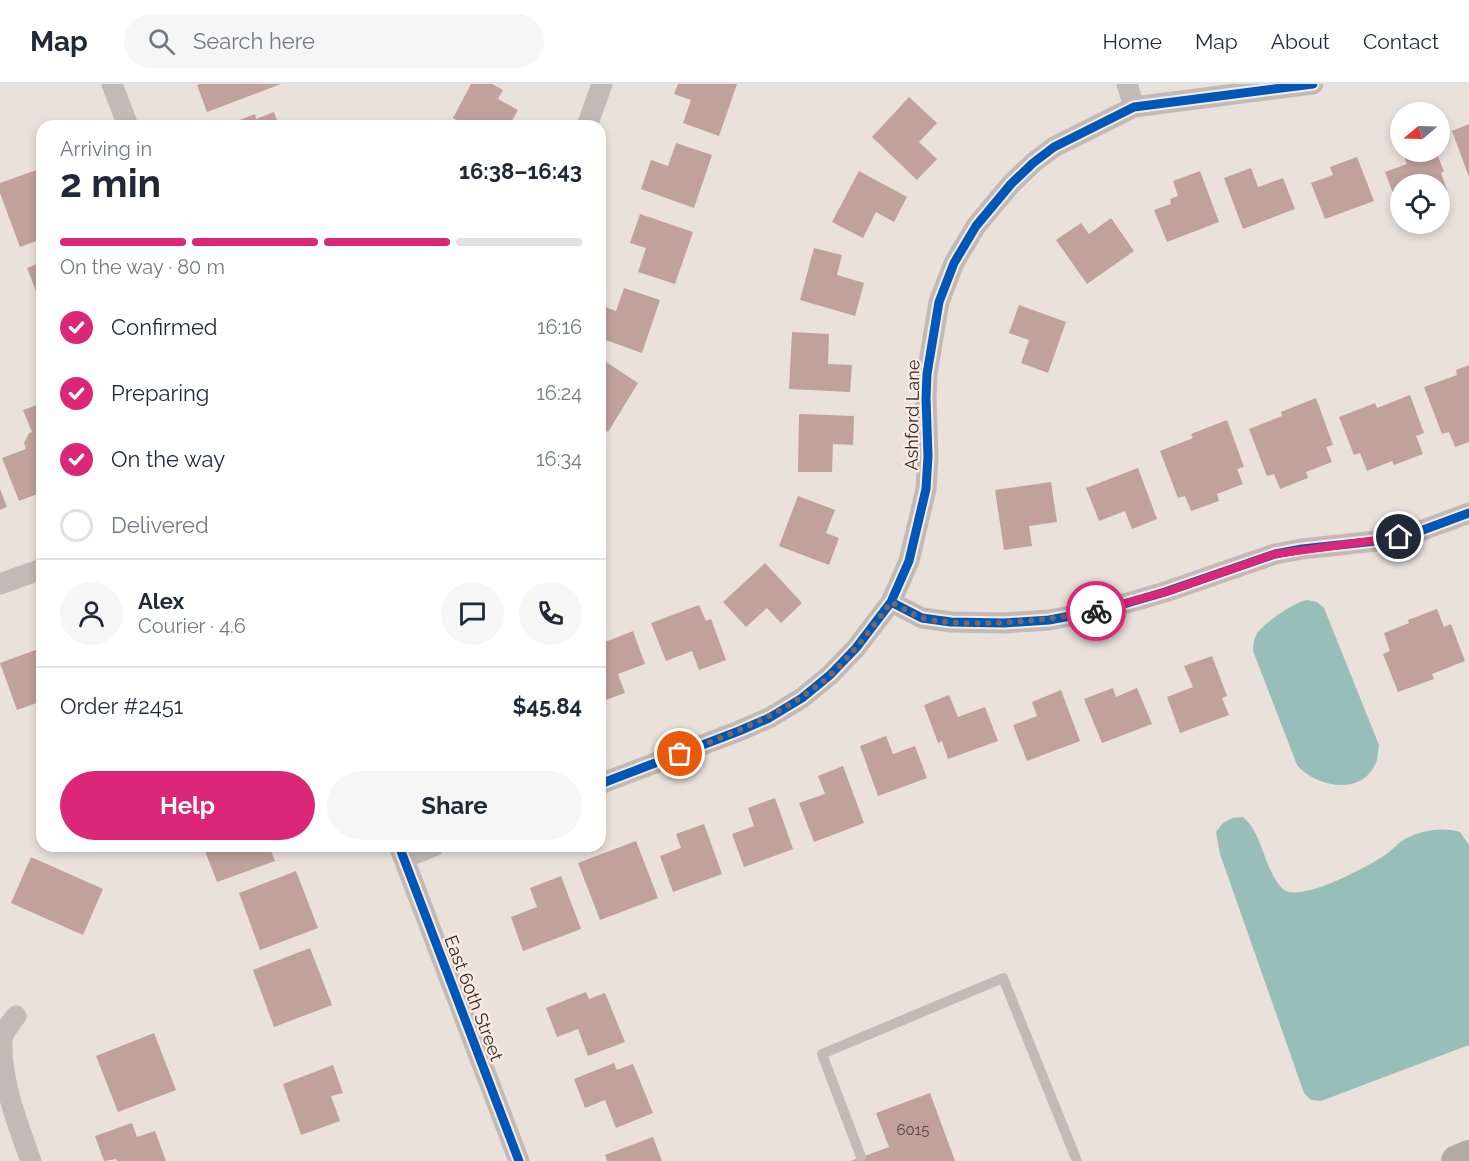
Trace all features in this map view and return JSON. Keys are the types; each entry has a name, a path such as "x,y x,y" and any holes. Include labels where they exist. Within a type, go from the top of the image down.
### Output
{"main road":[{"path":"1457,1161 1469,1156"}],"street":[{"path":"112,84 126,120"},
{"path":"589,120 602,84"},
{"path":"1127,84 1134,107"},
{"name":"Ashford Lane","path":"606,782 739,731 769,718 802,698 830,675 856,648 891,602 909,561 926,489 927,374 939,302 954,263 976,226 998,198 1033,163 1054,147 1134,107 1313,84"},
{"path":"891,602 922,618 951,622 1004,623 1049,620 1103,610 1166,592 1275,554 1385,540 1412,534 1469,513"},
{"path":"0,584 36,571"},
{"name":"East 60th Street","path":"402,852 519,1161"},
{"path":"16,1016 2,1038 1,1066 10,1107 31,1161"}],"lane":[{"path":"861,1157 822,1054 1003,978 1077,1161"}],"water":[{"path":"1307,600 1317,602 1324,608 1379,745 1376,763 1369,774 1360,781 1349,784 1338,785 1315,779 1297,765 1253,651 1256,637 1262,628 1288,608"},
{"path":"1243,817 1250,824 1276,881 1283,889 1291,892 1318,888 1350,875 1377,860 1413,835 1440,830 1460,832 1469,845 1469,1045 1321,1101 1311,1100 1304,1093 1220,854 1216,832 1223,823 1232,818"}],"building":[{"path":"281,84 207,112 197,85"},
{"path":"471,84 492,84 503,90 498,99 518,110 512,120 456,120 453,118"},
{"path":"678,84 737,84 719,136 683,123 691,100 674,94"},
{"path":"909,97 937,123 919,142 937,159 917,180 872,137"},
{"path":"274,112 277,120 240,120 255,114 256,119"},
{"path":"1469,124 1469,177 1452,131"},
{"path":"676,143 712,155 694,208 641,189 651,160 668,166"},
{"path":"1357,157 1374,201 1325,219 1311,183 1333,175 1330,167"},
{"path":"1406,162 1440,162 1444,171 1441,174 1390,174 1390,185 1385,172 1407,164"},
{"path":"1251,168 1258,187 1283,178 1295,209 1243,229 1224,178"},
{"path":"36,170 36,241 20,247 0,193 0,183"},
{"path":"859,171 907,197 894,222 876,212 863,238 832,222"},
{"path":"1200,171 1219,222 1167,242 1154,210 1171,204 1170,199 1178,196 1173,181"},
{"path":"640,214 693,232 675,284 638,272 646,248 630,243"},
{"path":"1111,218 1134,251 1087,284 1056,240 1081,223 1089,234"},
{"path":"814,248 842,255 837,275 864,283 855,316 800,300"},
{"path":"36,264 36,291 27,268"},
{"path":"624,288 660,300 642,353 606,340 606,307 616,311"},
{"path":"1019,305 1066,322 1048,373 1021,363 1029,340 1009,333"},
{"path":"792,332 829,334 828,364 852,365 850,392 789,389"},
{"path":"606,362 638,383 608,432 606,431"},
{"path":"1469,365 1469,442 1455,447 1449,432 1442,434 1424,387 1457,375 1456,370"},
{"path":"1410,395 1424,433 1416,436 1423,454 1394,465 1392,461 1367,471 1360,453 1354,455 1339,417 1375,403 1377,408"},
{"path":"1316,398 1333,445 1326,447 1332,462 1306,472 1308,478 1280,489 1274,474 1267,476 1249,429 1282,416 1281,412"},
{"path":"36,405 36,494 19,501 2,458 26,449 24,443 29,433 32,432 23,410"},
{"path":"799,414 854,416 853,445 833,444 832,472 798,472"},
{"path":"1227,420 1244,467 1237,469 1243,484 1217,494 1219,501 1191,511 1185,496 1178,498 1160,451 1193,438 1191,434"},
{"path":"1138,468 1157,519 1132,529 1125,511 1099,521 1086,488"},
{"path":"1051,482 1057,522 1029,526 1032,546 1004,550 995,490"},
{"path":"0,489 7,507 0,510"},
{"path":"798,496 835,510 826,533 839,538 829,565 779,546"},
{"path":"765,563 802,603 781,623 767,608 746,627 723,602"},
{"path":"699,605 706,621 711,619 726,660 699,670 692,651 666,661 651,623"},
{"path":"1437,609 1444,627 1451,624 1465,661 1432,674 1434,679 1398,692 1383,654 1390,651 1384,633 1409,623 1408,620"},
{"path":"633,631 645,664 618,674 625,693 606,700 606,642"},
{"path":"36,650 36,703 17,710 0,663"},
{"path":"1212,656 1227,696 1222,698 1229,715 1180,733 1167,697 1193,687 1184,666"},
{"path":"1113,688 1116,697 1137,688 1152,724 1102,743 1084,699"},
{"path":"1061,690 1080,741 1027,761 1013,725 1037,716 1032,702"},
{"path":"949,695 958,717 985,707 998,741 948,759 942,741 938,743 924,705"},
{"path":"886,736 893,754 915,746 927,778 878,796 860,746"},
{"path":"843,766 864,823 814,842 799,803 825,794 818,776"},
{"path":"775,798 793,849 744,867 732,834 754,826 748,808"},
{"path":"704,824 722,874 673,892 660,856 681,848 676,834"},
{"path":"636,841 658,898 600,920 578,863"},
{"path":"205,852 271,852 275,861 217,882"},
{"path":"31,857 103,889 83,935 11,903"},
{"path":"296,871 318,928 260,950 239,893"},
{"path":"561,876 581,929 523,951 511,917 537,907 530,888"},
{"path":"310,948 332,1005 274,1027 253,970"},
{"path":"586,992 589,999 605,993 625,1042 588,1056 578,1029 557,1037 546,1008"},
{"path":"154,1033 176,1090 118,1112 96,1056"},
{"path":"614,1063 617,1070 633,1064 653,1113 616,1128 605,1100 585,1108 574,1079"},
{"path":"333,1065 343,1093 331,1096 340,1121 301,1135 283,1084"},
{"path":"930,1093 955,1161 851,1161 889,1147 876,1113"},
{"path":"132,1123 137,1137 155,1131 166,1161 117,1161 116,1159 104,1161 95,1136"},
{"path":"653,1137 662,1161 607,1161 605,1155"}],"cycle path":[{"path":"606,782 739,731 769,718 802,698 830,675 856,648 891,602 909,561 926,489 927,374 939,302 954,263 976,226 1011,184 1054,147 1134,107 1313,84"},
{"path":"891,602 922,618 951,622 1004,623 1049,620 1103,610 1165,592 1275,554 1385,540 1412,534 1469,513"},
{"path":"401,852 519,1161"}],"way so far":[{"path":"680,754 769,718 802,698 830,675 856,648 891,602 922,618 951,622 1027,622 1096,611"}],"route":[{"path":"1096,611 1166,592 1275,554 1399,537"}]}
